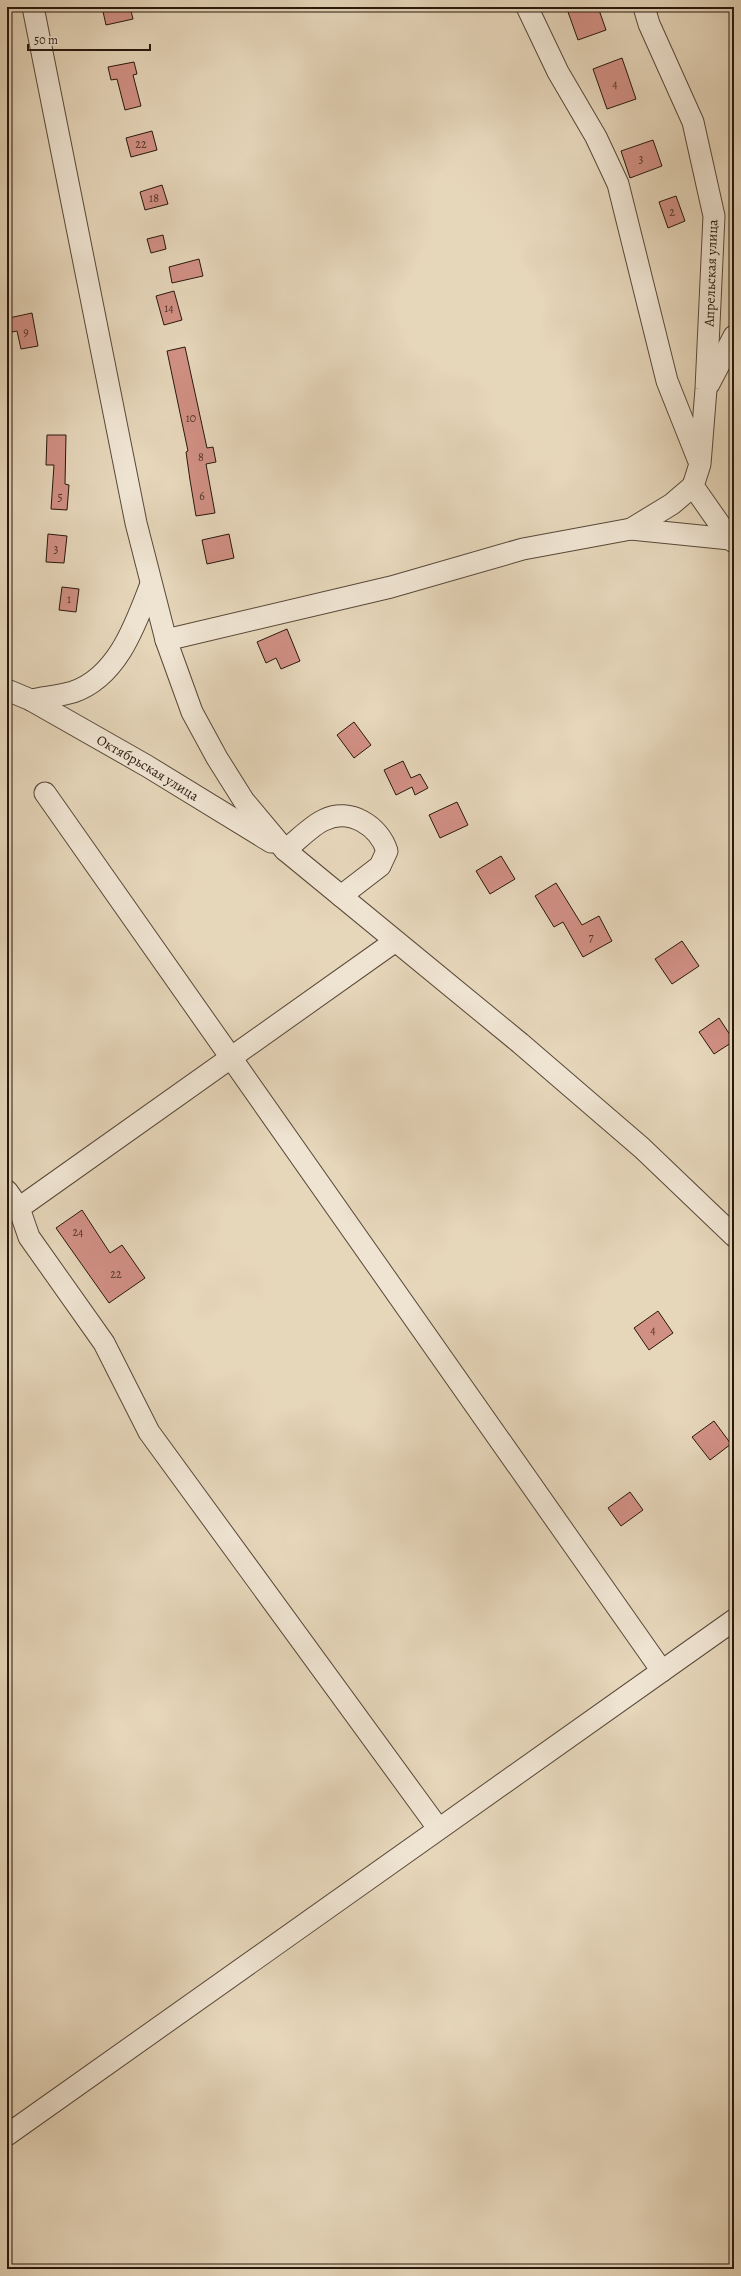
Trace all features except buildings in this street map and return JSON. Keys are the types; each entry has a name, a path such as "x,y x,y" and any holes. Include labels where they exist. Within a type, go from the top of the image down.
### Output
{"street":[{"path":"33,7 123,461 151,584 166,640 192,712 217,758 244,801 285,850 394,942 520,1043 642,1148 734,1236"},
{"path":"526,7 558,72 596,137 618,184 667,381 700,464"},
{"name":"Апрельская улица","path":"644,7 649,24 693,122 714,216 706,389 700,464 693,486"},
{"path":"706,389 734,336"},
{"path":"631,529 672,504 693,486 732,540"},
{"path":"166,640 391,587 523,549 631,529 732,540"},
{"path":"31,700 74,692 100,676 118,655 132,633 151,584"},
{"name":"Октябрьская улица","path":"7,690 31,700 146,766 285,850"},
{"path":"45,793 662,1671"},
{"path":"285,850 324,820 348,815 364,821 383,839 387,851 380,866 341,896"},
{"path":"19,1208 394,942"},
{"path":"7,1191 19,1208 30,1237 104,1343 149,1432 438,1828"},
{"path":"8,2135 438,1828 734,1620"}]}
